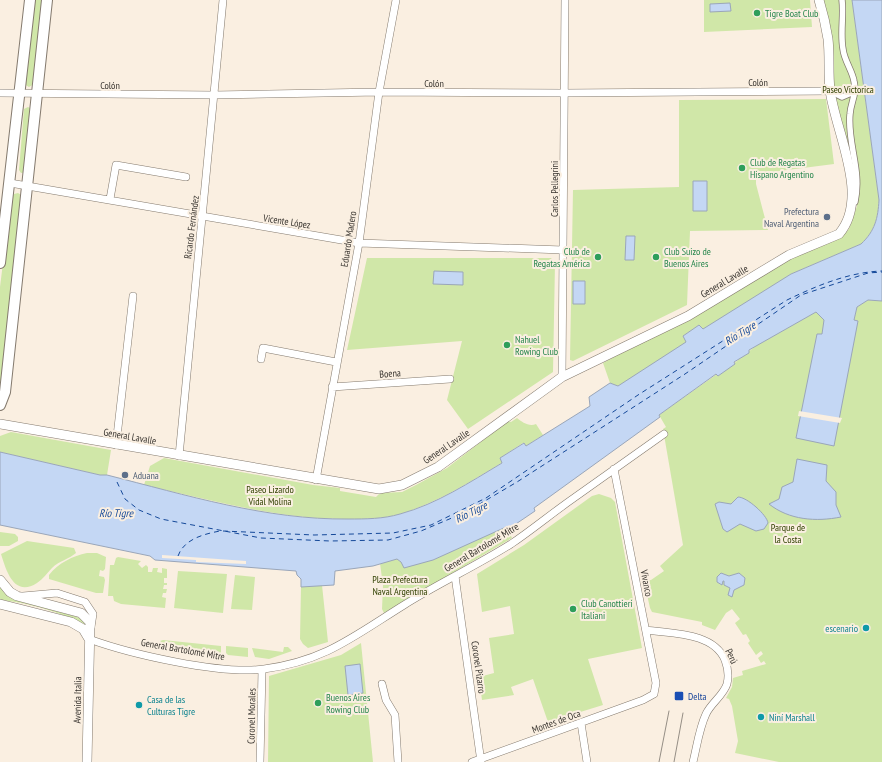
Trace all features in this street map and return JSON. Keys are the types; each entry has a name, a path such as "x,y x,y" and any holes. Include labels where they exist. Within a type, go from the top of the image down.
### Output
{"main road":[{"path":"0,263 2,226 10,183 30,0"},
{"path":"0,405 38,95 47,0"}],"street":[{"name":"Ricardo Fernández","path":"179,456 201,215 204,201 223,0"},
{"name":"Eduardo Madero","path":"316,480 336,362 359,243 380,92 396,0"},
{"name":"Carlos Pellegrini","path":"562,377 565,0"},
{"path":"819,0 828,39 830,91 850,176 852,198 850,218"},
{"path":"842,0 842,48 854,79 855,88 855,97 850,113 856,161 857,191 850,218"},
{"path":"830,91 842,97 849,94 855,88"},
{"name":"Colón","path":"0,93 38,95 214,96 380,92 564,93 830,91"},
{"path":"110,199 116,165 186,177"},
{"name":"Vicente López","path":"10,183 359,243 563,250"},
{"name":"General Lavalle","path":"0,424 316,480 379,489 402,485 452,457 562,377 688,316 789,255 839,234 850,218"},
{"path":"116,445 133,296"},
{"path":"261,359 263,348 336,362"},
{"name":"Boena","path":"332,387 450,378"},
{"name":"General Bartolomé Mitre","path":"0,604 71,622 83,629 89,639 106,645 202,666 262,670 300,662 326,653 349,641 404,605 511,544 664,434"},
{"name":"Vivanco","path":"614,469 656,683 654,694 648,698"},
{"name":"Coronel Pizarro","path":"455,576 481,760"},
{"path":"0,580 10,592 17,596 81,613 88,618 91,627"},
{"path":"17,596 57,593 85,602 93,614 89,639"},
{"name":"Perú","path":"646,630 704,640 717,648 726,663 728,673 727,683 721,695 706,714 693,762"},
{"name":"Avenida Italia","path":"87,762 89,639"},
{"name":"Coronel Morales","path":"260,762 262,670"},
{"path":"382,684 386,700 395,715 398,762"},
{"name":"Montes de Oca","path":"472,762 648,698"},
{"path":"581,722 587,762"}],"green space":[{"path":"34,0 44,0 34,84 29,87 24,84"},
{"name":"Tigre Boat Club","path":"704,0 810,0 812,27 704,32"},
{"name":"Paseo Victorica","path":"823,0 852,0 879,200 877,218 873,229 861,244 791,274 703,330 699,325 683,336 687,342 617,387 610,383 603,363 791,259 841,237 849,229 857,206 833,91"},
{"path":"826,99 834,164 756,174 756,184 768,230 690,231 687,305 573,361 570,360 573,190 679,187 679,100"},
{"path":"28,107 32,109 28,172 21,173 19,170 24,109"},
{"path":"18,193 21,195 0,388 0,287 11,198 14,194"},
{"name":"Nahuel Rowing Club","path":"367,258 551,258 555,263 553,372 468,429 447,400 462,341 347,350"},
{"name":"Parque de la Costa","path":"868,300 882,301 882,762 779,762 735,753 738,741 732,706 729,699 726,698 732,687 733,678 743,675 742,671 766,664 764,661 761,663 758,658 763,654 761,651 756,655 748,643 750,641 746,634 743,635 735,623 740,619 732,609 726,613 715,630 702,625 702,622 652,612 650,608 644,581 651,580 664,571 660,566 683,545 663,429 666,427 659,415 717,374 718,376 762,341 816,312 825,320 822,334 818,334 796,438 858,321 854,320 857,307"},
{"name":"Paseo Lizardo Vidal Molina","path":"517,418 528,424 536,424 543,435 526,446 523,443 500,458 503,462 453,491 427,504 387,517 349,519 271,513 220,503 144,485 150,466 164,458 313,485 340,488 340,491 376,497 380,493 402,492 447,468 508,421 511,422"},
{"path":"11,432 111,450 107,475 100,475 0,452 0,436"},
{"name":"Club Canottieri Italiani","path":"599,494 611,498 615,502 642,648 588,659 603,705 548,722 533,679 511,687 514,695 482,700 479,677 494,673 489,638 514,634 510,606 482,612 477,574 524,545 592,496"},
{"name":"Plaza Prefectura Naval Argentina","path":"506,526 512,538 384,613 382,609 383,586 380,563 397,559 401,562 433,560"},
{"path":"0,532 15,534 18,537 18,541 9,546 0,546"},
{"path":"27,541 74,548 76,553 52,568 37,583 29,587 22,587 17,585 12,580 1,554"},
{"path":"87,553 97,553 106,557 105,569 103,571 100,570 99,576 104,577 105,580 103,593 96,593 49,579 49,575 61,564 71,558"},
{"path":"118,557 141,561 138,564 142,568 146,565 148,567 148,572 152,572 153,568 158,568 157,572 162,573 162,568 167,569 167,578 164,578 164,583 167,583 167,585 164,585 163,589 167,589 166,593 163,593 162,597 166,598 165,608 121,604 114,601 113,596 108,596 110,565 114,565 116,558"},
{"path":"178,571 227,574 223,613 174,608"},
{"path":"235,575 255,577 252,610 231,609"},
{"path":"322,585 328,642 308,648 300,639 301,587"},
{"path":"0,586 17,600 74,616 82,619 86,625 66,616 44,609 21,603 0,600"},
{"path":"163,640 221,646 221,652 219,655 163,644 160,641"},
{"name":"Buenos Aires Rowing Club","path":"361,643 373,762 268,762 269,676 341,655"},
{"path":"226,646 248,648 248,657 228,655 226,653"},
{"path":"284,647 288,647 292,651 269,659 255,657 252,648 283,652"}],"water":[{"name":"Río Tigre","path":"852,0 882,0 882,301 868,300 857,307 854,320 858,321 834,446 796,438 817,334 822,334 824,320 816,312 749,350 749,353 734,362 735,364 718,376 716,374 659,415 660,417 534,508 535,511 507,530 506,527 433,560 404,568 401,562 397,559 373,566 335,571 334,585 301,587 301,579 297,575 296,571 155,560 150,556 0,525 0,452 100,475 107,475 197,498 257,511 318,518 368,519 394,516 414,510 465,485 502,463 500,458 524,443 526,446 590,406 589,397 610,383 618,386 686,342 683,336 699,325 703,329 791,274 861,244 873,229 878,213 879,200"},
{"path":"730,3 731,11 710,12 710,4"},
{"path":"693,181 707,181 707,211 693,211"},
{"path":"626,236 635,236 634,260 625,260"},
{"path":"434,271 463,272 463,285 433,284"},
{"path":"573,281 585,281 585,304 573,304"},
{"path":"797,459 827,465 826,481 836,492 836,505 841,517 832,519 803,518 785,513 769,504 779,499 782,487 793,482"},
{"path":"738,497 751,503 760,511 768,523 764,529 756,531 740,524 727,532 723,529 715,504 719,502 731,504"},
{"path":"721,573 729,576 739,573 745,578 744,585 734,590 732,597 728,595 730,588 724,585 724,581 722,585 717,582 717,577"},
{"path":"360,664 363,693 348,695 345,666"}],"pier":[{"path":"799,411 842,418 840,423 798,416"},
{"path":"162,555 246,561 246,564 196,562 196,560 162,558"}],"ferry route":[{"path":"223,531 314,535 393,533 431,525 486,498 638,395 787,300 821,285 845,277 882,271"},
{"path":"117,482 125,499 139,510 161,519 261,538 330,541 388,540 421,531 466,512 517,482 685,374 801,295 868,273 882,272"},
{"path":"178,556 185,545 195,538 220,531"}],"tram line":[{"path":"659,762 669,711"},
{"path":"674,762 683,713"}],"place":[{"name":"Tigre Boat Club","path":"757,13"},
{"name":"Club de Regatas Hispano Argentino","path":"742,168"},
{"name":"Prefectura Naval Argentina","path":"827,217"},
{"name":"Club de Regatas América","path":"598,257"},
{"name":"Club Suizo de Buenos Aires","path":"656,257"},
{"name":"Nahuel Rowing Club","path":"507,345"},
{"name":"Aduana","path":"125,475"},
{"name":"Club Canottieri Italiani","path":"573,609"},
{"name":"escenario","path":"866,628"},
{"name":"Delta","path":"679,696"},
{"name":"Buenos Aires Rowing Club","path":"318,703"},
{"name":"Casa de las Culturas Tigre","path":"139,705"},
{"name":"Niní Marshall","path":"761,717"}]}
